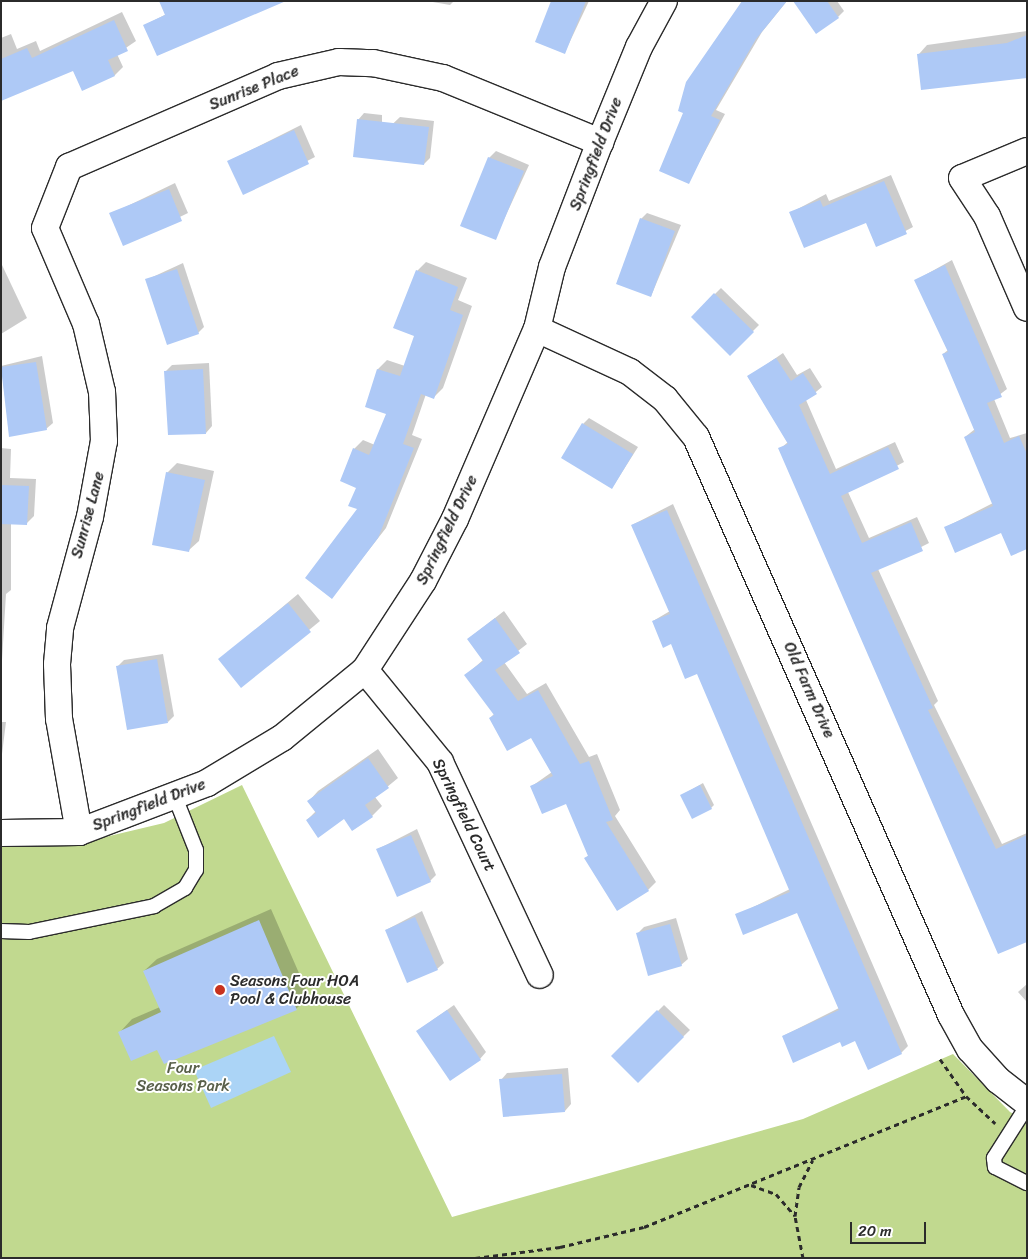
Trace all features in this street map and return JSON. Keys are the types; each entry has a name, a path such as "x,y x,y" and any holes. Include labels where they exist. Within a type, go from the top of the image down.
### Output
{"street":[{"name":"Springfield Drive","path":"1,833 79,832 175,797 282,738 365,670 424,582 537,329 552,267 600,142 639,46 664,1"},
{"name":"Sunrise Place","path":"53,207 69,166 278,76 339,62 374,62 443,78 600,142"},
{"path":"1027,151 962,178 987,216 1027,308"},
{"name":"Sunrise Lane","path":"53,207 45,228 86,324 102,402 101,469 62,619 57,664 59,719 79,832"},
{"name":"Old Farm Drive","path":"537,329 630,372 665,399 696,437 951,1015 970,1049 998,1080 1027,1104"},
{"name":"Springfield Court","path":"365,670 440,762 540,975"}],"lane":[{"path":"1,931 30,932 154,906 185,888 196,870 196,850 175,797"},
{"path":"1027,1104 994,1158 995,1167 1027,1184"}],"path":[{"path":"940,1059 966,1096 993,1122"},
{"path":"474,1258 615,1237 751,1185 966,1096"},
{"path":"803,1258 795,1216 800,1187 814,1159"},
{"path":"751,1185 776,1194 795,1216"}],"green space":[{"name":"Four Seasons Park","path":"242,785 452,1217 803,1119 953,1054 1010,1112 1027,1121 1027,1258 1,1258 1,845 80,843 164,823"}],"water":[{"path":"274,1036 291,1072 211,1108 194,1070"}],"building":[{"path":"159,1 286,1 157,56 143,25 165,15"},
{"path":"551,1 586,1 565,54 535,42"},
{"path":"742,1 787,1 756,39 711,116 720,120 689,184 659,171 683,113 678,111 686,82"},
{"path":"793,1 827,1 839,18 816,34"},
{"path":"114,20 128,51 108,60 115,76 82,91 73,71 1,101 1,59 27,48 32,58"},
{"path":"1027,35 1027,78 921,90 917,54 1007,43"},
{"path":"357,119 429,127 424,165 353,157"},
{"path":"294,130 309,164 243,195 227,161"},
{"path":"488,157 524,171 496,240 460,226"},
{"path":"884,181 907,234 876,247 866,223 804,248 789,212 820,200 823,207"},
{"path":"169,189 182,221 123,246 109,213"},
{"path":"640,218 675,231 651,297 616,284"},
{"path":"945,265 1002,397 987,403 1004,443 1019,436 1027,454 1027,549 1011,556 1001,533 955,553 944,527 993,506 964,437 975,432 942,354 948,352 914,280"},
{"path":"177,269 199,334 167,345 145,279"},
{"path":"416,270 458,287 450,310 463,315 434,399 421,394 403,444 414,448 378,538 332,599 305,578 357,509 348,506 356,488 340,481 353,448 369,455 386,414 365,407 377,369 400,376 414,336 393,328"},
{"path":"714,293 754,332 730,356 691,317"},
{"path":"776,358 791,381 803,373 817,394 799,405 830,474 888,447 899,469 841,496 862,543 911,522 923,551 871,573 933,708 928,710 996,849 1027,835 1027,942 998,954 778,448 788,444 747,376"},
{"path":"36,362 47,430 9,437 1,367"},
{"path":"203,369 206,434 168,435 164,371"},
{"path":"582,423 633,454 612,489 561,458"},
{"path":"166,472 205,480 189,552 152,545"},
{"path":"1,485 29,486 27,525 1,524"},
{"path":"667,510 902,1054 868,1070 855,1041 842,1047 840,1042 793,1063 782,1036 839,1010 797,913 743,935 735,914 790,892 697,674 685,679 671,644 663,648 652,621 670,614 631,525"},
{"path":"288,603 311,632 241,688 218,659"},
{"path":"495,618 520,653 495,670 518,701 538,690 580,764 589,761 613,820 606,822 649,891 617,911 584,858 588,856 566,804 542,814 530,786 553,776 531,738 507,751 489,718 494,715 464,675 483,661 467,639"},
{"path":"157,659 168,723 127,730 116,666"},
{"path":"368,758 389,788 365,805 373,817 352,831 344,819 318,838 306,820 316,813 307,801"},
{"path":"700,785 712,809 692,819 680,795"},
{"path":"411,835 431,882 397,897 376,849"},
{"path":"415,917 438,970 407,983 385,930"},
{"name":"Seasons Four HOA Pool & Clubhouse","path":"259,920 297,1010 164,1064 157,1050 131,1061 118,1032 161,1012 143,971"},
{"path":"670,924 682,966 648,976 636,933"},
{"path":"447,1010 481,1060 450,1081 416,1031"},
{"path":"657,1010 684,1037 638,1083 611,1056"},
{"path":"562,1074 565,1112 503,1117 499,1079"}],"place":[{"name":"Seasons Four HOA Pool & Clubhouse","path":"220,990"}]}
